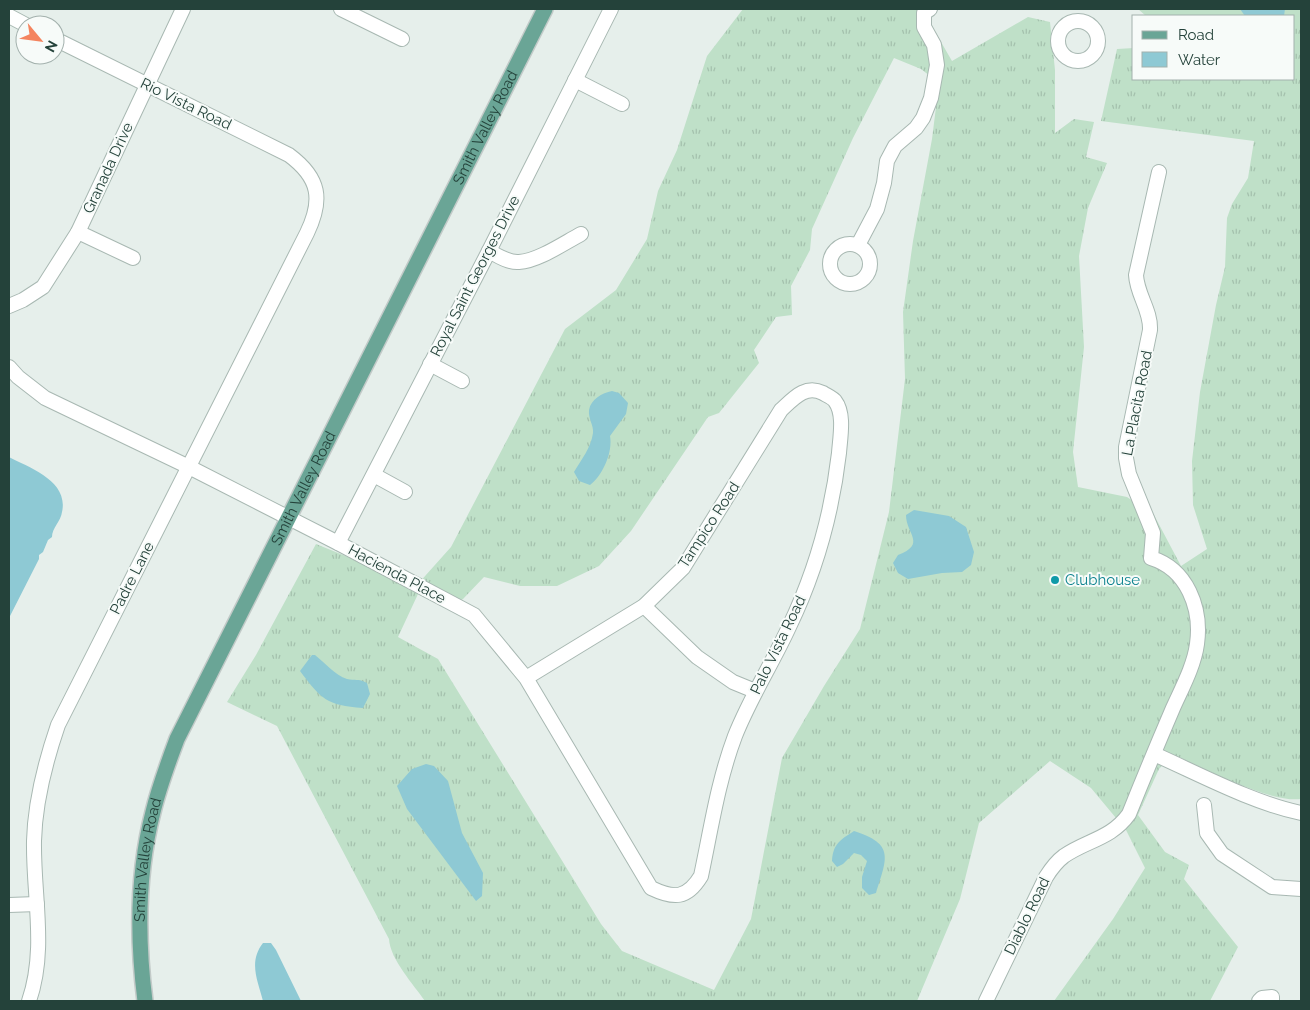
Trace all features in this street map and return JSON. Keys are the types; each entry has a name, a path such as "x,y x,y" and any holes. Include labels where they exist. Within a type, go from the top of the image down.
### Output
{"main road":[{"name":"Smith Valley Road","path":"146,998 139,930 140,896 148,836 159,788 177,739 545,9"}],"street":[{"name":"Granada Drive","path":"9,306 24,300 43,287 78,232 183,9"},
{"path":"342,9 402,39"},
{"name":"Royal Saint Georges Drive","path":"338,543 489,251 611,9"},
{"path":"858,245 877,209 884,183 887,161 895,146 916,128 924,118 932,98 937,65 934,45 924,27 924,13 930,9"},
{"name":"Rio Vista Road","path":"65,44 289,155 304,168 310,178"},
{"path":"575,80 622,104"},
{"name":"La Placita Road","path":"1154,754 1190,669 1197,644 1198,630 1195,605 1183,580 1168,565 1150,558 1154,533 1129,474 1126,458 1126,448 1150,330 1150,320 1137,285 1136,275 1159,172"},
{"name":"Padre Lane","path":"29,1001 36,976 39,944 34,841 36,812 51,744 66,708 314,218 318,201 316,190 310,178"},
{"path":"78,232 133,258"},
{"path":"489,251 506,260 518,263 544,254 581,234"},
{"path":"430,364 462,381"},
{"name":"Hacienda Place","path":"9,367 18,377 46,398 189,467 474,615 526,678 651,888 666,895 679,896"},
{"name":"Tampico Road","path":"526,678 644,606 683,568 781,410 800,392 807,390 820,391"},
{"name":"Palo Vista Road","path":"679,896 694,887 701,876 719,791 735,737 789,627 817,558 836,478 841,418 835,401 820,391"},
{"path":"374,475 405,492"},
{"path":"644,606 697,657 733,682 756,691"},
{"path":"1154,754 1248,795 1301,813"},
{"name":"Diablo Road","path":"986,1001 1049,872 1066,855 1119,826 1129,814 1154,754"},
{"path":"1204,805 1207,833 1222,854 1272,887 1301,889"},
{"path":"9,905 37,904"},
{"path":"1259,1001 1262,998 1272,997 1272,1001"}],"green space":[{"path":"743,9 925,9 930,23 952,61 1028,17 1050,22 1055,70 1055,133 1074,119 1094,122 1086,157 1107,163 1088,208 1079,256 1084,347 1073,452 1078,487 1127,497 1154,515 1181,566 1207,549 1193,505 1192,461 1200,392 1225,267 1227,218 1232,204 1248,178 1254,141 1101,121 1117,49 1132,48 1132,80 1295,80 1295,15 1145,15 1138,9 1301,9 1301,799 1272,796 1237,783 1172,754 1159,769 1138,815 1165,852 1189,865 1184,879 1238,947 1210,1001 1054,1001 1113,919 1145,868 1126,830 1091,788 1050,761 979,823 960,899 917,1001 425,1001 393,955 389,939 277,726 227,702 256,655 316,544 417,585 451,547 565,329 616,290 647,239 658,191 677,150 707,56","holes":["894,58 921,69 939,83 932,139 913,241 903,312 905,379 889,512 860,629 782,758 751,919 714,990 622,951 601,924 438,659 398,637 418,594 447,609 463,599 484,577 520,586 557,586 599,566 631,531 708,417 719,413 759,363 754,350 776,317 792,315 791,286 810,250 812,229 853,138"]}],"water":[{"path":"1240,9 1285,9 1284,15 1244,15"},
{"path":"612,391 619,393 628,403 626,414 610,436 610,449 603,469 590,485 579,481 574,472 592,438 590,406 598,397"},
{"path":"9,457 46,477 60,492 63,501 62,512 52,537 39,555 39,559 9,618"},
{"path":"914,510 949,516 966,527 974,552 971,565 962,572 942,573 908,579 898,573 893,563 898,555 907,551 913,543 906,515"},
{"path":"312,655 315,655 334,672 343,677 367,683 370,694 363,708 333,703 314,689 300,671"},
{"path":"426,764 434,766 448,781 462,833 483,873 482,896 476,901 407,809 397,786 412,769"},
{"path":"854,831 876,841 882,847 885,861 876,893 869,895 862,888 862,877 867,861 861,855 854,853 837,867 832,861 834,850 838,843"},
{"path":"263,943 271,943 276,950 301,1001 263,1001 255,964 258,950"}],"place":[{"name":"Clubhouse","path":"1055,580"}]}
